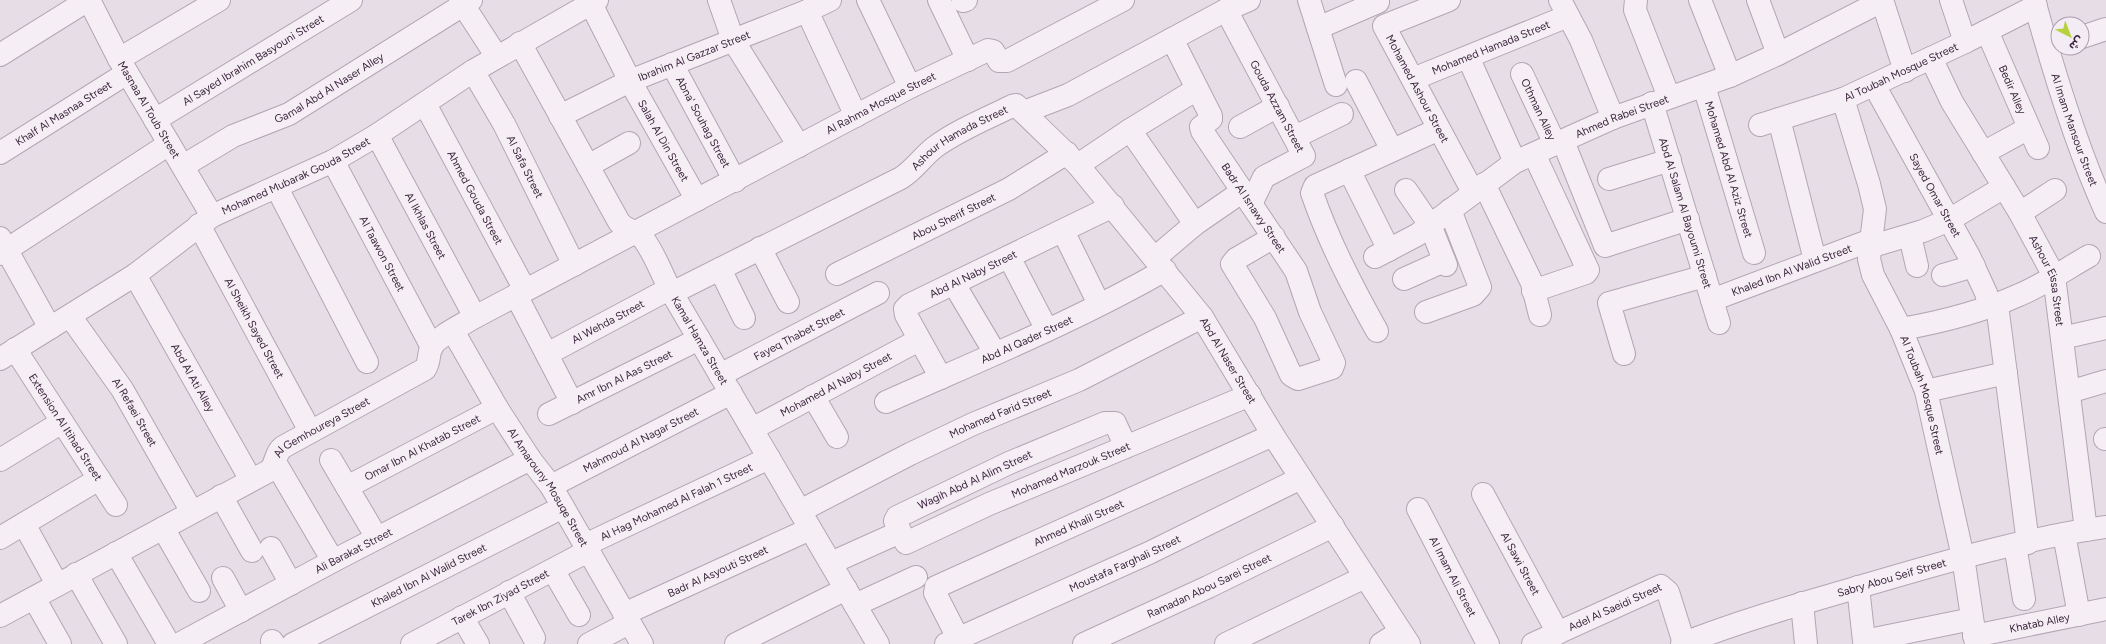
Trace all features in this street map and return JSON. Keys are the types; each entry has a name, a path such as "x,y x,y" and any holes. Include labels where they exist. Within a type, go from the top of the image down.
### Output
{"street":[{"path":"0,55 89,0"},
{"name":"Masnaa Al Toub Street","path":"89,0 123,66 183,166 206,221"},
{"name":"Khalf Al Masnaa Street","path":"0,154 123,66 219,0"},
{"name":"Al Sayed Ibrahim Basyouni Street","path":"155,120 352,0"},
{"path":"719,0 733,40 799,146"},
{"path":"868,0 910,87"},
{"path":"939,0 968,60"},
{"name":"Al Rahma Mosque Street","path":"636,233 910,87 991,50 999,61 1007,61 1123,0"},
{"name":"Ashour Hamada Street","path":"671,291 720,269 901,178 907,174 924,156 958,132 1012,106 1016,105 1024,112 1068,95 1226,10 1249,0"},
{"path":"1309,0 1318,28 1346,83 1392,150"},
{"name":"Mohamed Ashour Street","path":"1449,0 1384,26 1439,129 1479,188 1528,274 1540,315"},
{"name":"Abd Al Salam Al Bayoumi Street","path":"1636,0 1635,10 1661,100 1670,160 1719,323"},
{"path":"1700,0 1730,76"},
{"path":"1951,0 1965,42"},
{"name":"Mohamed Mubarak Gouda Street","path":"8,354 135,275 206,221 334,161 377,135 474,71 592,1"},
{"name":"Salah Al Din Street","path":"592,1 630,81 697,200"},
{"path":"1762,1 1778,54"},
{"path":"1882,1 1905,71"},
{"name":"Ahmed Rabei Street","path":"1349,170 1382,254 1412,238 1479,188 1525,158 1613,118 1730,76 1778,54 1882,1"},
{"path":"465,2 497,57"},
{"name":"Gamal Abd Al Naser Alley","path":"183,166 233,136 289,114 465,2"},
{"path":"1318,28 1378,2"},
{"name":"Al Toubah Mosque Street","path":"1816,260 1770,122 1843,99 1987,32 2035,3"},
{"name":"Al Imam Mansour Street","path":"2035,3 2050,55 2089,175 2106,212"},
{"path":"814,5 856,116"},
{"name":"Ibrahim Al Gazzar Street","path":"560,116 630,81 733,40 814,5"},
{"path":"1564,8 1581,40 1613,118"},
{"name":"Mohamed Hamada Street","path":"1413,80 1468,57 1564,8"},
{"name":"Gouda Azzam Street","path":"1226,10 1295,137 1304,158 1264,177 1247,198"},
{"path":"2090,35 2106,30"},
{"name":"Bedir Alley","path":"1987,32 2038,148"},
{"name":"Badr Al Isnawy Street","path":"1172,39 1212,116 1211,119 1201,127 1202,131 1274,237 1299,276 1310,312 1334,363 1332,368 1298,379 1294,378 1265,318 1232,264 1236,259 1274,237"},
{"name":"Kamal Hamza Street","path":"520,43 619,222 626,230 636,233 644,240 699,340 851,597 875,643"},
{"path":"1468,57 1588,270 1586,273 1534,291"},
{"name":"Ashour Eissa Street","path":"1931,58 1952,102 2020,213 2054,276 2069,392 2096,528"},
{"name":"Abna' Souhag Street","path":"672,64 734,181"},
{"name":"Al Safa Street","path":"474,71 504,124 574,265"},
{"name":"Othman Alley","path":"1522,74 1559,142 1605,246 1688,219"},
{"name":"Sayed Omar Street","path":"1874,85 1974,266 1993,306 2006,373 2022,544 2024,599"},
{"name":"Mohamed Abd Al Aziz Street","path":"1704,86 1754,253"},
{"name":"Abou Sherif Street","path":"837,274 1130,130 1198,90"},
{"name":"Al Toubah Mosque Street","path":"1843,99 1869,184 1875,209 1869,259 1873,275 1901,329 1926,391 1963,557 1974,633"},
{"name":"Ahmed Gouda Street","path":"425,104 521,293 546,354 572,403"},
{"path":"1240,128 1278,106"},
{"name":"Abd Al Naser Street","path":"1024,112 1072,159 1113,206 1202,317 1301,478 1404,638"},
{"path":"1295,137 1342,114"},
{"path":"1983,153 2029,128"},
{"path":"1377,331 1330,241 1312,193 1315,186 1439,129"},
{"path":"1130,130 1194,224"},
{"name":"Al Ikhlas Street","path":"377,135 475,317"},
{"path":"50,328 2,247 169,144"},
{"path":"588,166 629,144"},
{"path":"1610,179 1670,160"},
{"name":"Al Taawon Street","path":"334,161 432,347"},
{"name":"Khaled Ibn Al Walid Street","path":"1712,300 1816,260 1870,243 1910,236 1949,220 2004,187"},
{"path":"277,188 367,362"},
{"path":"1404,278 1445,263 1430,225 1406,190"},
{"path":"2020,213 2055,190"},
{"path":"1160,264 1194,224 1247,198"},
{"name":"Abd Al Naby Street","path":"941,378 906,315 906,307 1113,206"},
{"path":"1426,312 1473,295 1480,287 1450,210"},
{"name":"Al Sheikh Sayed Street","path":"206,221 310,431"},
{"path":"1063,230 1099,304"},
{"path":"432,347 437,340 475,317 636,233"},
{"path":"1910,236 1917,266"},
{"path":"760,248 788,302"},
{"path":"1901,329 1946,321 1993,306 2021,295 2090,256"},
{"path":"1009,257 1047,330"},
{"name":"Abd Al Qader Street","path":"886,402 1047,330 1099,304 1160,264"},
{"path":"1943,275 1974,266"},
{"path":"720,269 744,318"},
{"name":"Abd Al Ati Alley","path":"135,275 251,480"},
{"path":"1624,354 1609,303 1705,276"},
{"path":"954,284 995,353"},
{"name":"Al Wehda Street","path":"546,354 671,291"},
{"name":"Fayeq Thabet Street","path":"725,384 878,294"},
{"name":"Al Refaei Street","path":"70,316 122,389 192,512"},
{"name":"Mohamed Farid Street","path":"805,520 910,454 973,424 1078,380 1202,317"},
{"path":"2062,338 2106,328"},
{"name":"Al Amarouny Mosuqe Street","path":"453,331 497,408 530,459 551,486 642,644"},
{"name":"Amr Ibn Al Aas Street","path":"549,414 699,340"},
{"name":"Mohamed Al Naby Street","path":"752,429 919,340"},
{"name":"Al Gemhoureya Street","path":"0,616 269,471 275,462 279,450 310,431 425,369 428,364 432,347"},
{"name":"Extension Al Itihad Street","path":"8,354 62,422 116,505"},
{"path":"1926,391 2006,373"},
{"path":"2069,392 2106,381"},
{"name":"Mahmoud Al Nagar Street","path":"551,486 725,384"},
{"name":"Mohamed Marzouk Street","path":"900,532 904,542 907,543 989,504 1250,395"},
{"path":"813,396 837,437"},
{"name":"Omar Ibn Al Khatab Street","path":"347,487 497,408"},
{"path":"0,460 62,422"},
{"name":"Wagih Abd Al Alim Street","path":"900,532 896,520 897,517 1009,463 1105,423 1115,423 1118,426 1126,447"},
{"name":"Ahmed Khalil Street","path":"952,641 935,593 936,587 1274,435"},
{"name":"Al Hag Mohamed Al Falah 1 Street","path":"587,548 769,458"},
{"name":"Ali Barakat Street","path":"179,644 209,637 241,611 333,561 530,459"},
{"path":"331,460 377,538"},
{"path":"275,462 333,561"},
{"name":"Moustafa Farghali Street","path":"952,641 1149,553 1301,478"},
{"path":"0,538 99,479"},
{"name":"Al Sawi Street","path":"1483,494 1558,633"},
{"path":"221,496 291,584"},
{"name":"Khaled Ibn Al Walid Street","path":"280,643 563,506"},
{"name":"Al Imam Ali Street","path":"1418,509 1488,644"},
{"name":"Badr Al Asyouti Street","path":"590,644 627,619 805,520"},
{"path":"24,524 116,644"},
{"name":"Ramadan Abou Sarei Street","path":"1084,644 1208,587 1333,526"},
{"path":"163,528 199,591"},
{"name":"Sabry Abou Seif Street","path":"1688,643 1742,621 1963,557 2096,528"},
{"path":"831,563 900,532"},
{"path":"2064,534 2079,615"},
{"name":"Tarek Ibn Ziyad Street","path":"416,643 509,592 553,570 587,548"},
{"path":"116,553 168,644"},
{"path":"553,570 579,615"},
{"path":"736,644 851,597 916,577"},
{"path":"1226,644 1365,577"},
{"path":"223,578 241,611"},
{"name":"Adel Al Saeidi Street","path":"1533,644 1661,586 1668,592 1688,643"},
{"name":"Khatab Alley","path":"1858,587 1864,641 1974,633 2106,609"},
{"path":"509,592 534,638"},
{"path":"34,598 60,644"},
{"path":"1802,603 1806,644"},
{"path":"462,618 478,644"},
{"path":"1382,644 1404,638"}]}
